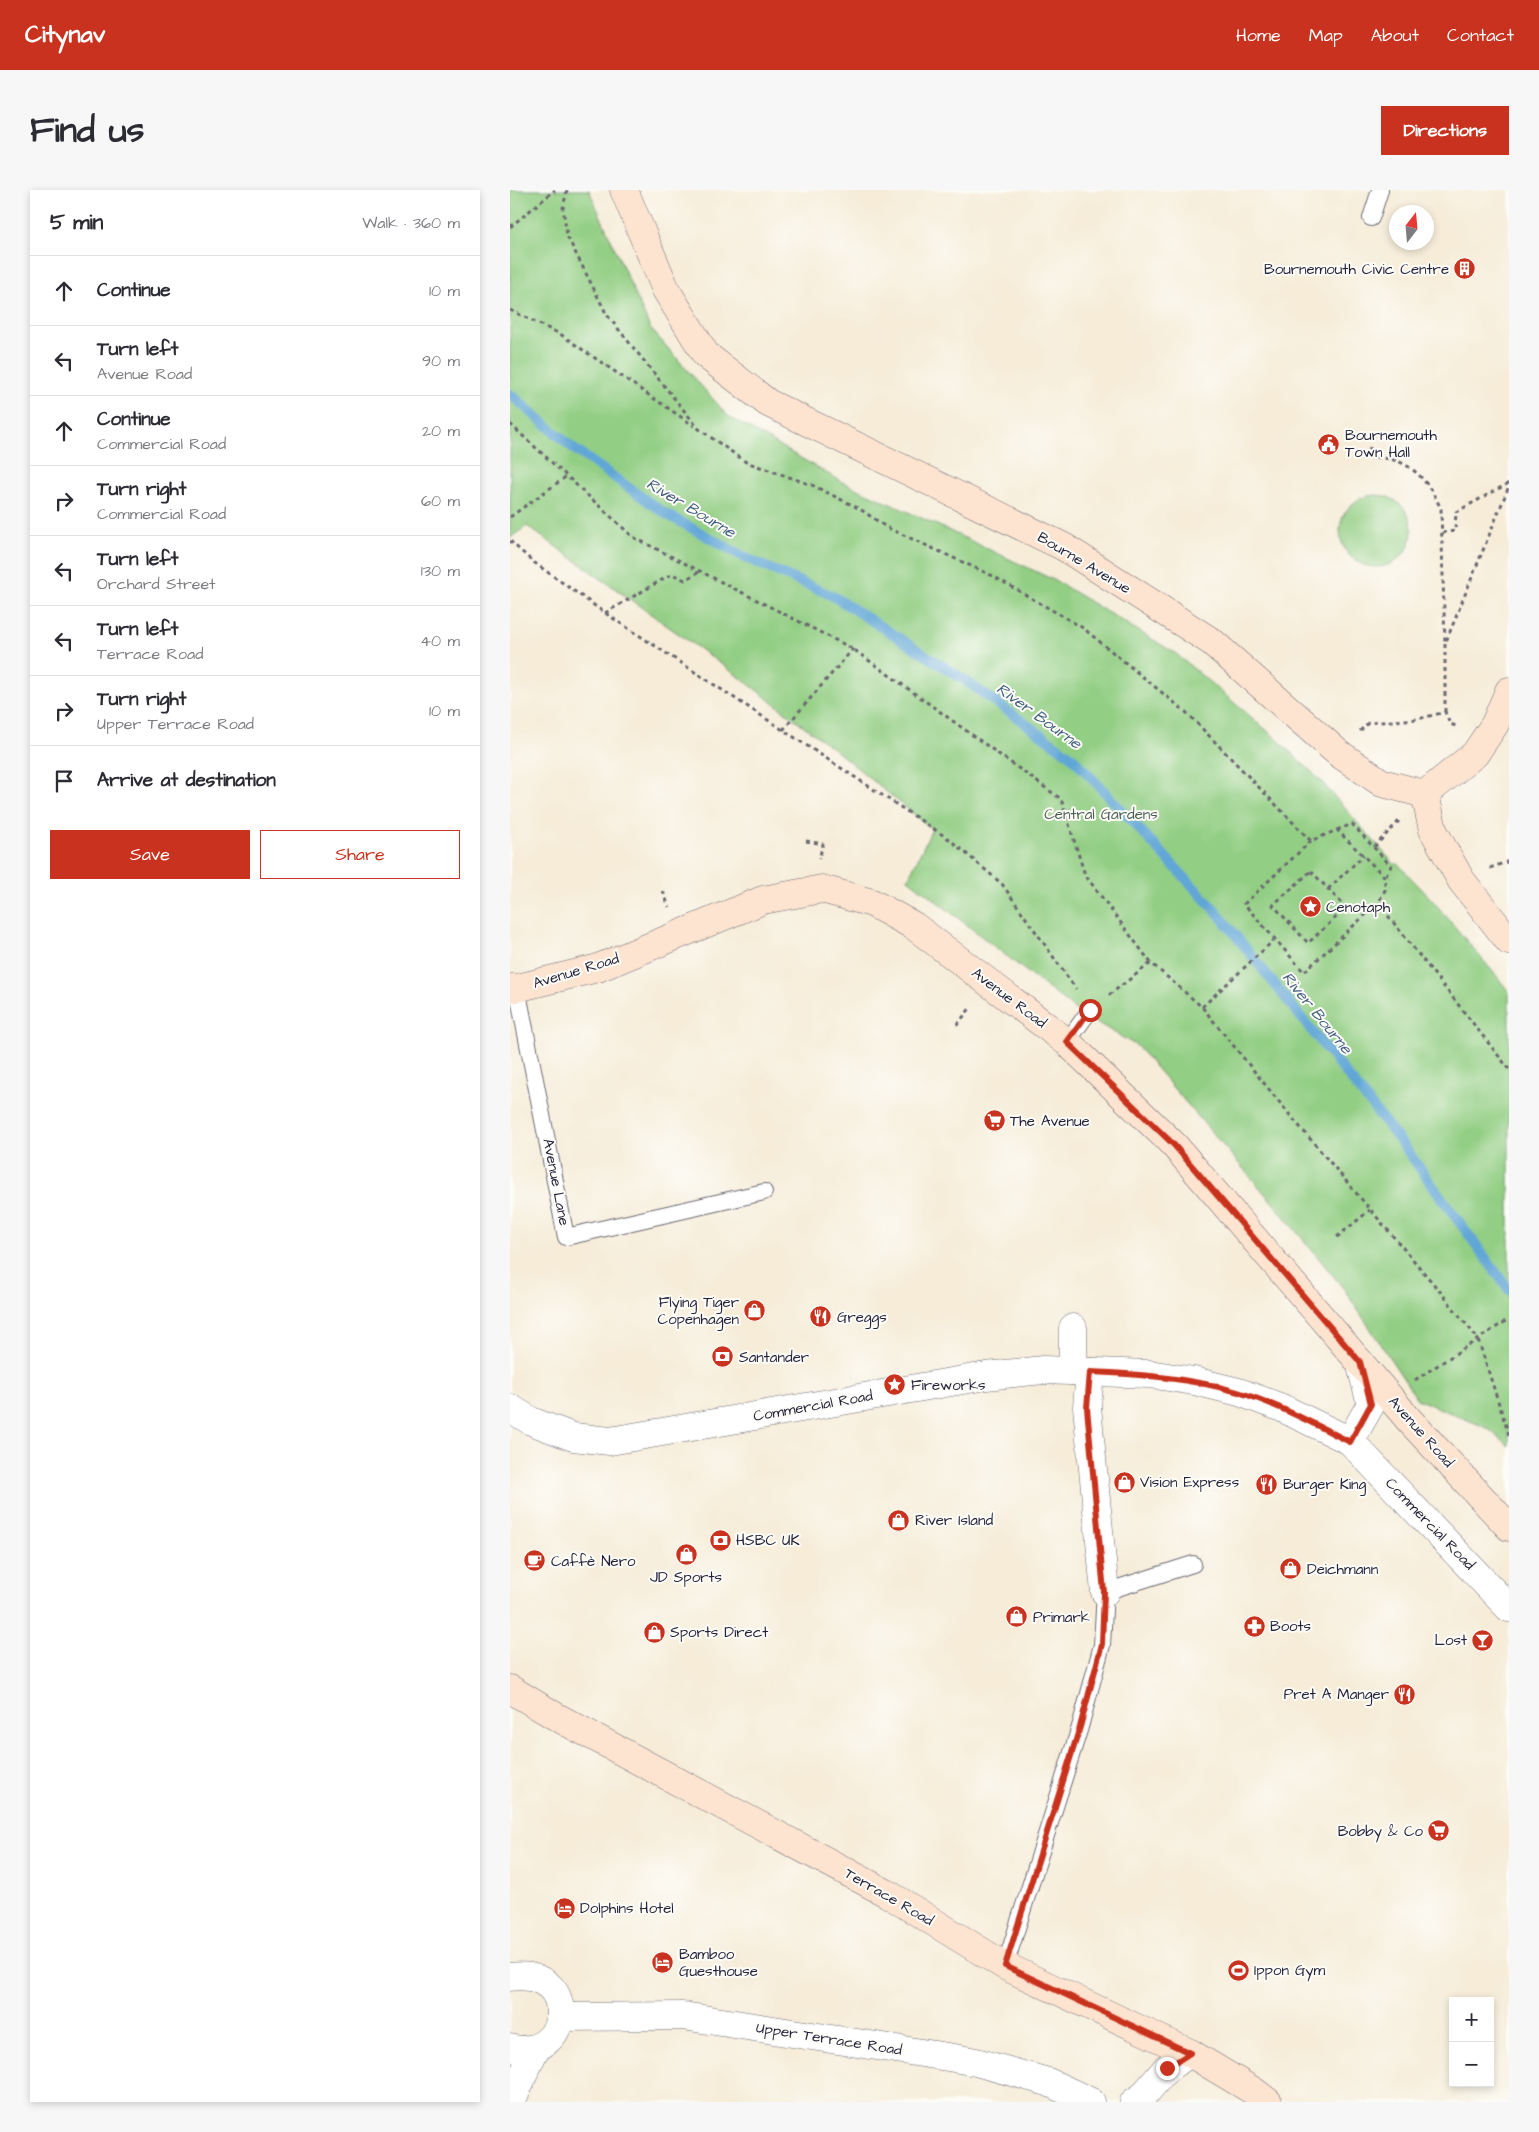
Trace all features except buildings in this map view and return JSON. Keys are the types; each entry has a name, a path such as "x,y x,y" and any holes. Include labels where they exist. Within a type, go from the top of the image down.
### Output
{"street":[{"name":"Bourne Avenue","path":"624,190 666,290 706,355 768,403 1064,547 1212,642 1338,753 1382,783 1425,794"},
{"path":"1509,691 1494,724 1475,754 1425,794 1433,830 1461,880 1509,941"},
{"name":"Avenue Road","path":"514,988 598,968 763,900 822,889 872,903 914,926 1067,1042 1174,1145 1410,1421 1509,1527"},
{"path":"1073,1328 1087,1408 1104,1592"},
{"path":"1350,1442 1371,1404 1360,1362"},
{"name":"Commercial Road","path":"510,1408 531,1421 573,1437 610,1441 986,1376 1043,1370 1149,1374 1194,1381 1238,1392 1282,1408 1350,1442 1509,1608"},
{"name":"Terrace Road","path":"510,1689 555,1716 888,1894 1005,1966 1190,2053 1257,2099"},
{"path":"510,1954 519,1976 541,1980 552,1989 560,2006 560,2017 556,2031 549,2040 522,2048 521,2084 511,2102"},
{"name":"Upper Terrace Road","path":"560,2017 683,2016 961,2059 1048,2082 1091,2102"},
{"path":"1134,2102 1142,2097 1167,2068 1190,2053"}],"lane":[{"path":"1371,218 1380,190"},
{"name":"Avenue Lane","path":"514,988 566,1237 764,1192"},
{"path":"1067,1042 1090,1010"},
{"path":"1005,1966 1080,1727 1100,1654 1104,1592 1193,1564"}],"path":[{"path":"510,227 555,190"},
{"path":"567,190 563,208 567,236 607,315 699,429"},
{"path":"510,310 560,334 746,462 820,489 860,509 886,527 992,576 1083,628 1187,713 1311,841"},
{"path":"510,424 633,537 853,649 1062,799 1085,875 1151,963 1202,1007 1289,1114 1443,1295 1478,1339 1509,1435"},
{"path":"1370,447 1369,456 1398,461 1422,477 1434,491 1441,509 1445,712 1450,724 1462,728"},
{"path":"510,517 567,476"},
{"path":"1442,533 1455,531 1456,512 1509,485"},
{"path":"1445,644 1509,485"},
{"path":"510,541 532,561 605,613 949,839 1002,884 1090,1010 1151,963"},
{"path":"605,613 672,574 685,580 701,571"},
{"path":"783,730 853,649"},
{"path":"1356,735 1368,723 1418,720 1445,712"},
{"path":"1352,824 1391,866 1385,877 1385,890 1378,903 1304,972 1244,904 1311,841 1352,824"},
{"path":"1337,830 1385,877"},
{"path":"806,840 823,844 821,852"},
{"path":"1328,889 1364,855"},
{"path":"1499,864 1509,861"},
{"path":"1311,871 1328,889 1346,908 1308,943 1273,905 1311,871"},
{"path":"1378,903 1509,1069"},
{"path":"1202,1007 1274,940"},
{"path":"1336,1237 1370,1210"},
{"path":"1424,1373 1508,1320"}],"green space":[{"name":"Central Gardens","path":"510,190 589,190 650,328 728,416 842,482 1056,581 1175,653 1276,738 1320,780 1395,865 1397,863 1433,901 1499,979 1509,992 1509,1446 1487,1428 1417,1399 1344,1289 1273,1203 1137,1046 1077,1011 908,879 932,829 834,749 742,679 527,526 510,538"},
{"path":"1376,495 1396,501 1406,511 1412,531 1406,551 1396,561 1376,567 1356,561 1346,551 1340,531 1346,511 1356,501"}],"waterway":[{"name":"River Bourne","path":"510,394 574,449 666,514 748,559 833,596 963,679 1071,756 1216,911 1403,1145 1509,1290"}],"place":[{"name":"Bournemouth Civic Centre","path":"1465,269"},
{"name":"Bournemouth Town Hall","path":"1329,444"},
{"name":"Cenotaph","path":"1310,907"},
{"name":"The Avenue","path":"994,1121"},
{"name":"Flying Tiger Copenhagen","path":"755,1311"},
{"name":"Greggs","path":"821,1317"},
{"name":"Santander","path":"723,1357"},
{"name":"Fireworks","path":"895,1385"},
{"name":"Vision Express","path":"1124,1482"},
{"name":"Burger King","path":"1267,1484"},
{"name":"River Island","path":"899,1520"},
{"name":"HSBC UK","path":"720,1540"},
{"name":"JD Sports","path":"686,1554"},
{"name":"Caffè Nero","path":"535,1561"},
{"name":"Deichmann","path":"1291,1569"},
{"name":"Primark","path":"1017,1617"},
{"name":"Boots","path":"1254,1626"},
{"name":"Sports Direct","path":"654,1632"},
{"name":"Lost","path":"1483,1640"},
{"name":"Pret A Manger","path":"1405,1694"},
{"name":"Bobby & Co","path":"1439,1831"},
{"name":"Dolphins Hotel","path":"564,1908"},
{"name":"Bamboo Guesthouse","path":"663,1963"},
{"name":"Ippon Gym","path":"1238,1970"}],"route":[{"path":"1090,1010 1067,1042 1174,1145 1360,1362 1371,1404 1350,1442 1282,1408 1238,1392 1194,1381 1149,1374 1090,1372 1087,1408 1104,1592 1102,1644 1080,1727 1005,1966 1190,2053 1167,2068"}]}
